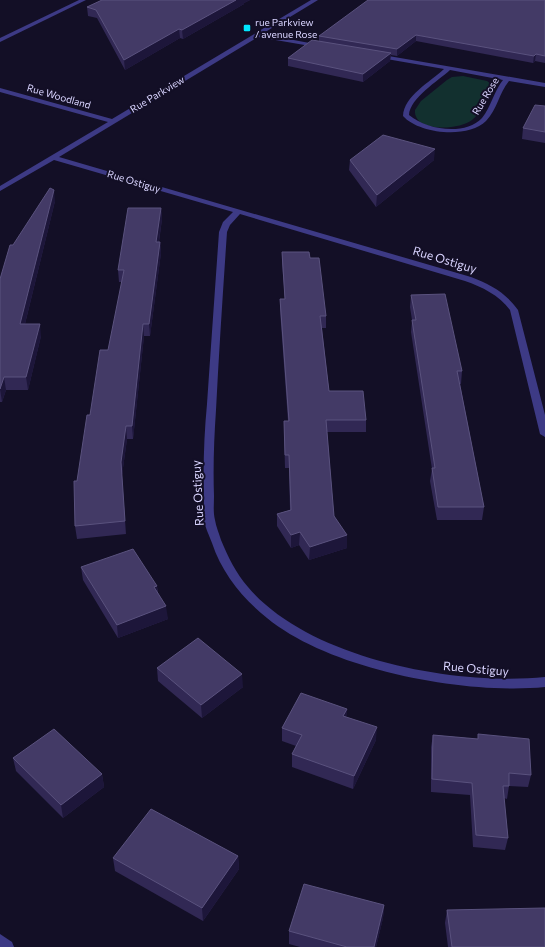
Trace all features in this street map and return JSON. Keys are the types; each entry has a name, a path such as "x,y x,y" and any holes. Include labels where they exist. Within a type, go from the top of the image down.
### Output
{"street":[{"path":"0,40 83,0"},
{"name":"Rue Parkview","path":"0,189 315,0"},
{"path":"257,35 324,47"},
{"name":"Rue Rose","path":"371,55 545,86"},
{"name":"Rue Rose","path":"448,69 440,78 418,95 407,108 406,116 412,121 421,126 440,130 460,130 476,125 487,114 499,89 507,79"},
{"name":"Rue Woodland","path":"0,90 112,121"},
{"name":"Rue Ostiguy","path":"53,157 486,286 500,295 510,305 516,317 545,434"},
{"name":"Rue Ostiguy","path":"238,212 226,224 223,232 207,462 210,521 218,549 225,563 245,590 272,615 307,638 347,656 391,670 440,678 506,684 545,682"},
{"path":"0,941 7,947"}],"green space":[{"path":"463,76 487,81 492,85 484,104 475,117 472,120 458,126 438,127 421,123 416,117 415,110 421,101 452,77"}],"building":[{"path":"102,0 236,0 182,30 179,29 124,60 96,10 87,7"},
{"path":"368,0 545,0 545,56 536,54 534,56 416,35 397,49 319,36"},
{"path":"312,40 391,53 363,74 288,58"},
{"path":"535,105 545,106 545,132 523,128"},
{"path":"383,135 435,149 377,195 350,160"},
{"path":"50,188 54,190 20,324 40,324 26,377 4,377 0,389 0,279 10,245 13,245"},
{"path":"128,208 161,208 156,242 160,242 149,324 143,324 132,426 126,426 121,462 125,521 75,526 74,481 77,481 87,415 90,415 100,350 108,350 124,270 118,270"},
{"path":"282,252 309,252 310,258 319,258 326,316 320,316 329,391 363,391 366,420 326,420 334,516 347,535 310,547 300,532 291,535 277,514 291,510 289,455 285,455 284,421 289,421 280,299 285,299"},
{"path":"445,294 462,371 457,371 484,507 438,507 432,468 435,468 412,320 416,320 411,295"},
{"path":"133,549 157,586 154,587 166,606 117,625 81,567"},
{"path":"198,638 242,674 201,705 157,668"},
{"path":"301,693 347,709 343,716 377,727 354,776 292,754 302,735 282,728"},
{"path":"54,729 102,774 61,805 13,758"},
{"path":"478,734 529,739 531,775 509,773 509,786 503,786 508,838 476,835 472,783 432,779 433,735 478,739"},
{"path":"151,809 238,856 202,908 113,858"},
{"path":"304,884 384,905 374,947 347,947 289,931"},
{"path":"545,908 545,947 452,947 447,910"}],"place":[{"name":"rue Parkview / avenue Rose","path":"247,28"}]}
